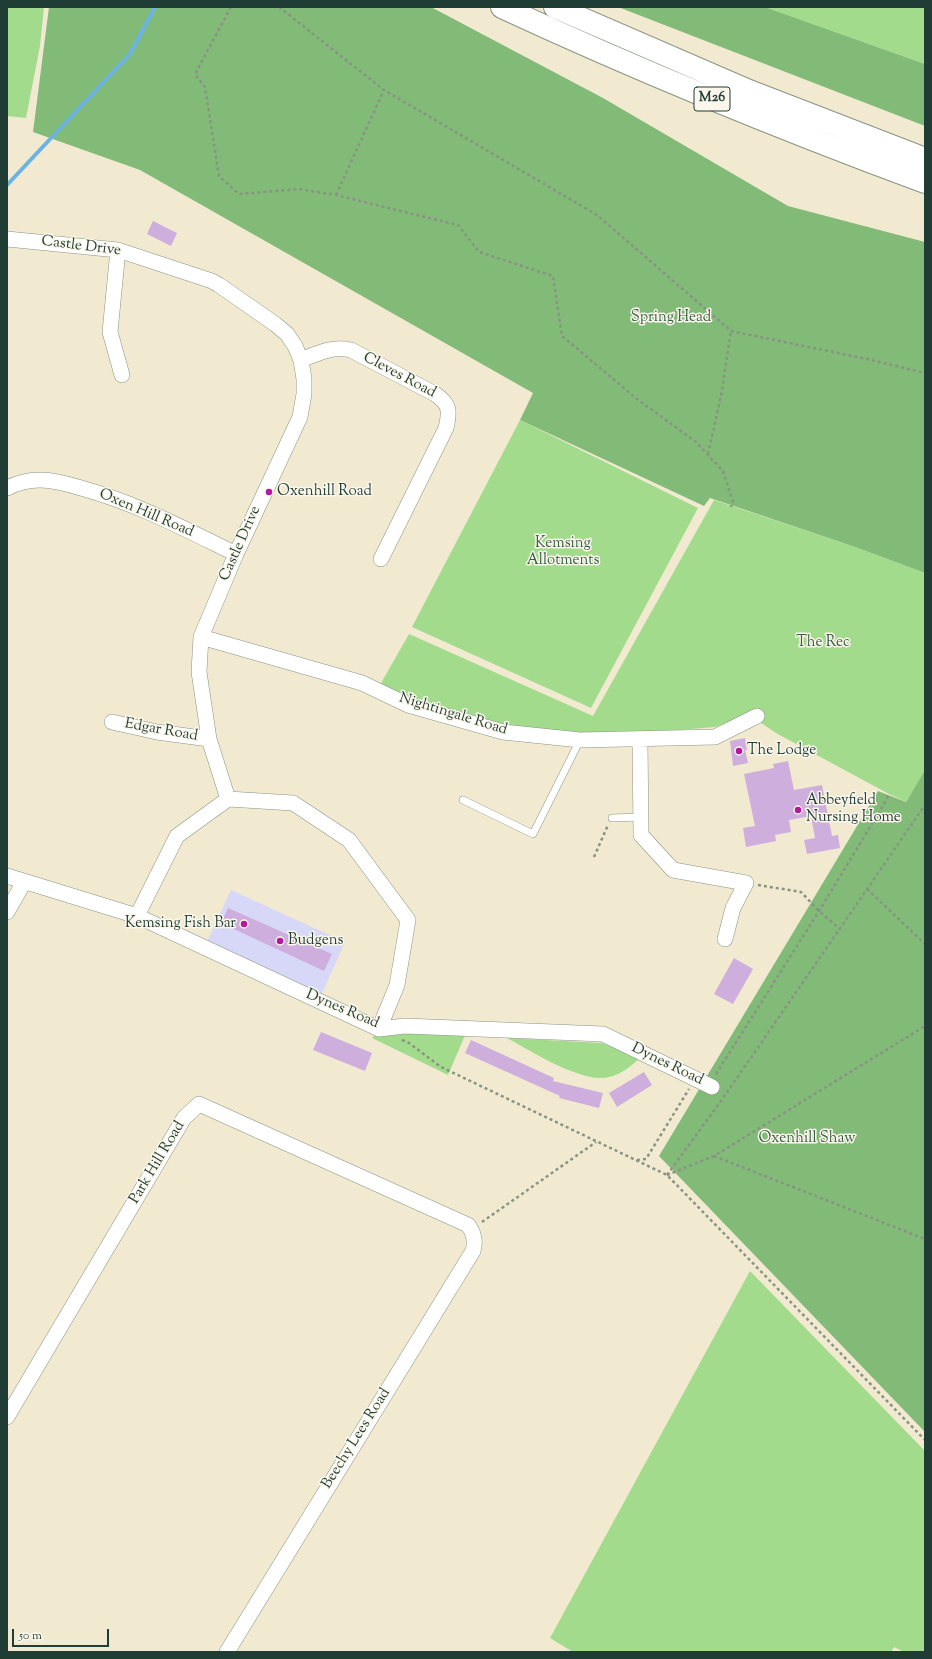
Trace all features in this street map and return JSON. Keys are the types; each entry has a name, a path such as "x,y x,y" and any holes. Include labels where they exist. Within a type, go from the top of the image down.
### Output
{"highway":[{"name":"M26","path":"502,7 570,38 722,103 925,182"},
{"name":"M26","path":"555,7 749,91 925,159"}],"street":[{"name":"Castle Drive","path":"7,239 118,250 212,281 287,334 295,346 301,360 304,379 304,394 300,417 236,554 201,637 199,672 210,739 228,799"},
{"path":"118,250 110,332 122,374"},
{"name":"Cleves Road","path":"301,360 319,352 339,348 351,350 435,394 445,402 448,414 446,428 380,560"},
{"name":"Oxen Hill Road","path":"7,488 19,483 41,480 65,484 96,492 144,509 236,554"},
{"name":"Nightingale Road","path":"201,637 362,683 408,704 503,732 580,740 640,740 715,737 757,716"},
{"name":"Edgar Road","path":"112,722 157,732 210,739"},
{"path":"640,740 641,835 673,870 746,883 733,908 725,939"},
{"path":"136,916 177,836 228,799 293,803 349,840 408,920 397,985 379,1029"},
{"name":"Dynes Road","path":"7,876 136,916 379,1029 405,1026 603,1034 705,1083"},
{"path":"7,912 24,882"},
{"name":"Park Hill Road","path":"7,1417 184,1118 199,1104 470,1227"},
{"name":"Beechy Lees Road","path":"227,1652 469,1258 475,1243 470,1227"}],"lane":[{"path":"463,800 533,834 580,740"},
{"path":"612,818 641,817"}],"path":[{"path":"231,7 195,74 205,87 218,176 239,194 299,188 336,195 458,226 479,252 553,276 562,336 637,399 696,442 723,471 733,502 731,507"},
{"path":"279,7 384,90 597,215 731,331 867,359 925,373"},
{"path":"336,195 384,90"},
{"path":"708,455 721,396 731,331"},
{"path":"635,1160 646,1160 705,1083 819,911 889,794"},
{"path":"667,1175 722,1100 925,805"},
{"path":"594,857 612,818"},
{"path":"746,883 801,892 819,911 840,929"},
{"path":"867,889 925,944"},
{"path":"667,1175 714,1156 925,1026"},
{"path":"379,1029 409,1043 441,1067 667,1175 925,1440"},
{"path":"470,1227 596,1142"},
{"path":"714,1156 925,1239"}],"shaded area":[{"path":"231,890 345,942 320,998 206,944"}],"green space":[{"path":"7,7 44,7 40,46 26,118 7,116"},
{"name":"Spring Head","path":"49,7 431,7 603,98 788,206 925,242 925,573 858,548 710,498 704,506 520,420 533,393 140,170 33,132"},
{"path":"618,7 765,7 925,64 925,126"},
{"path":"765,7 925,7 925,64"},
{"name":"Kemsing Allotments","path":"520,420 698,508 591,708 412,627"},
{"name":"The Rec","path":"714,500 858,548 925,573 925,770 906,802 776,733 748,714 715,727 642,733 573,734 498,725 409,699 380,685 409,634 593,716"},
{"name":"Oxenhill Shaw","path":"925,770 925,1432 659,1156 878,791 906,802"},
{"path":"377,1033 466,1033 448,1075 372,1038"},
{"path":"507,1038 602,1043 640,1058 630,1067 618,1074 598,1078 585,1076 557,1065"},
{"path":"750,1271 925,1451 925,1652 904,1652 894,1647 891,1652 573,1652 550,1638"}],"building":[{"path":"153,221 177,233 171,246 147,234"},
{"name":"The Lodge","path":"745,738 747,750 745,750 748,763 733,766 730,741"},
{"name":"Abbeyfield Nursing Home","path":"788,761 794,790 822,785 832,836 838,835 840,848 807,854 804,840 815,838 811,816 789,820 791,832 775,835 776,841 746,847 743,828 755,826 744,774 774,768 773,764"},
{"path":"228,908 332,954 324,971 221,923"},
{"path":"734,958 753,969 733,1004 714,994"},
{"path":"321,1032 372,1053 365,1071 313,1050"},
{"path":"471,1040 554,1078 553,1081 603,1093 599,1108 559,1098 560,1096 465,1053"},
{"path":"644,1072 652,1085 617,1107 609,1093"}],"waterway":[{"path":"7,185 130,54 155,7"}],"place":[{"name":"Oxenhill Road","path":"269,492"},
{"name":"The Lodge","path":"739,751"},
{"name":"Abbeyfield Nursing Home","path":"798,810"},
{"name":"Kemsing Fish Bar","path":"244,924"},
{"name":"Budgens","path":"280,941"}]}
